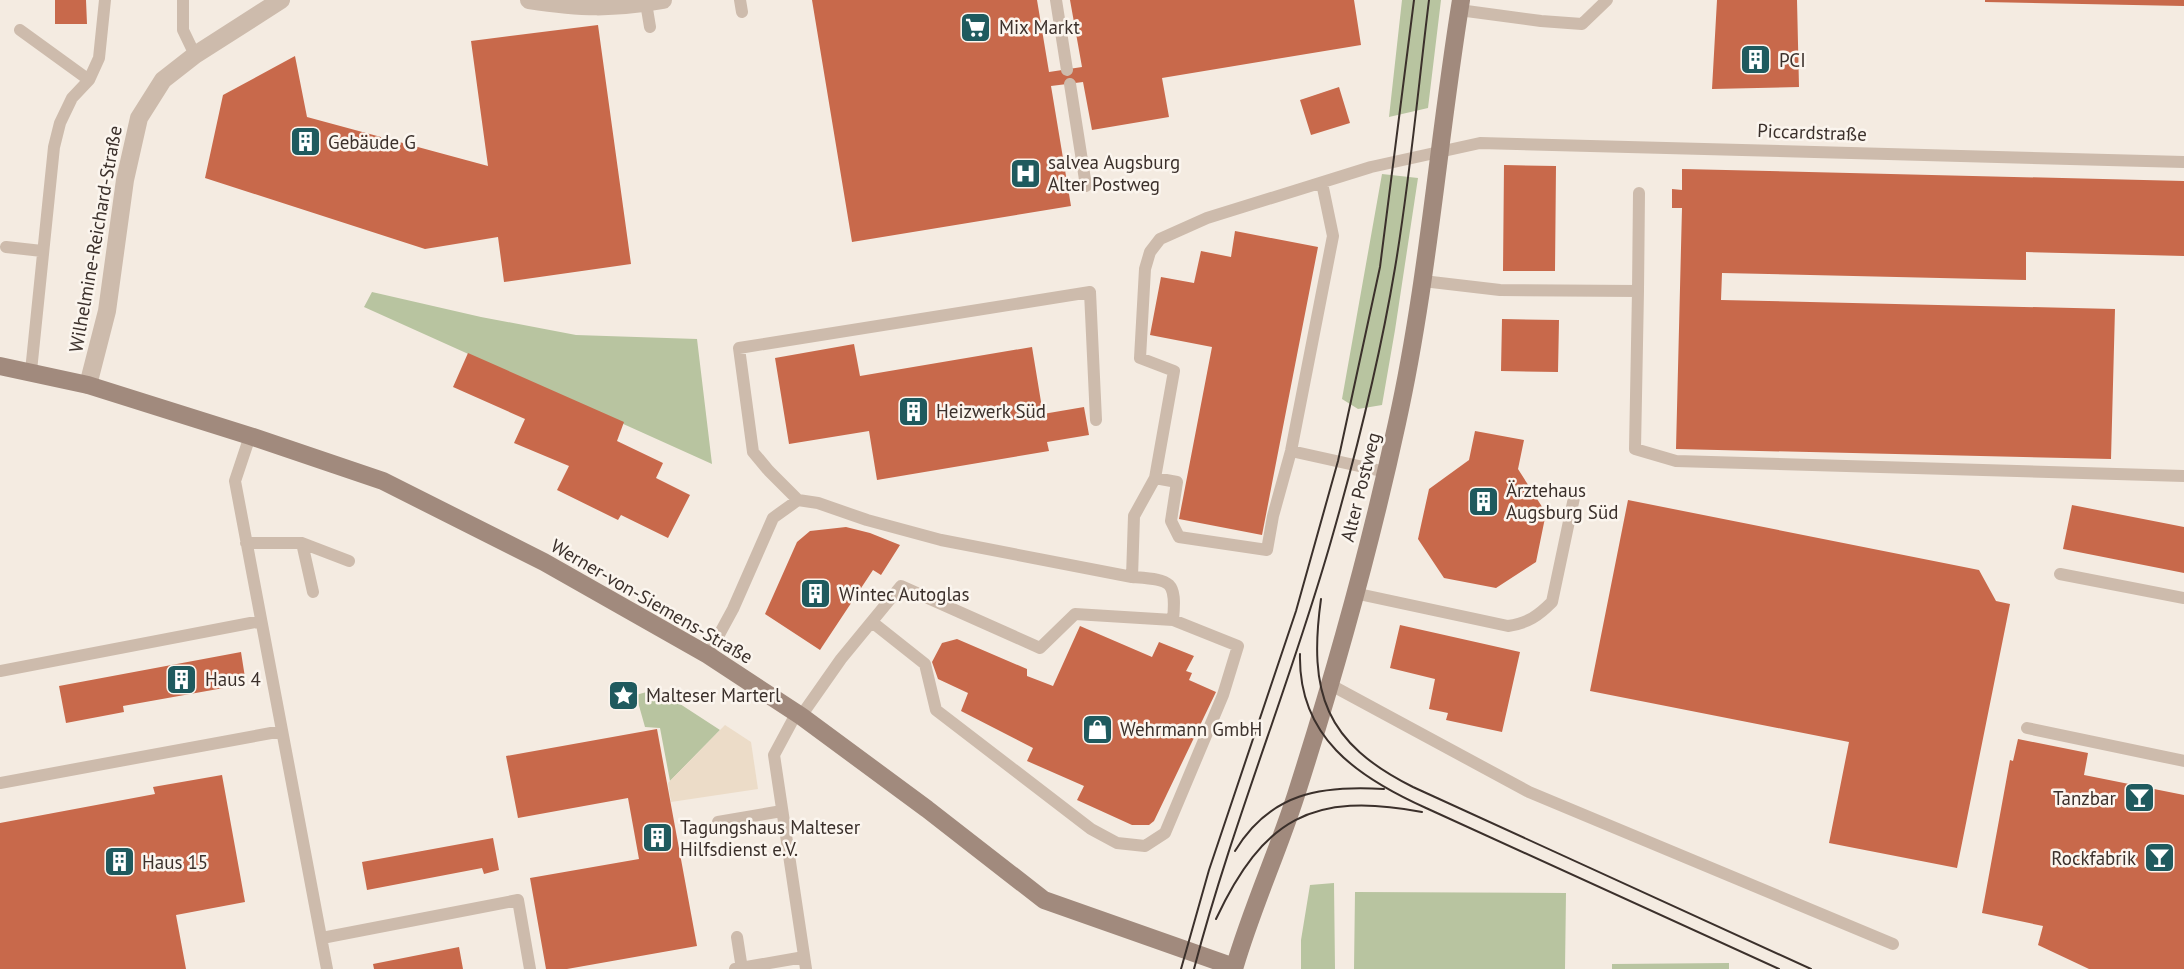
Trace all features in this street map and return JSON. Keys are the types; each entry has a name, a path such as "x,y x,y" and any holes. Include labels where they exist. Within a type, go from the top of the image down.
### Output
{"street":[{"name":"Wilhelmine-Reichard-Straße","path":"88,385 107,311 125,180 139,118 163,80 195,55 281,0"},
{"path":"529,0 573,7 620,7 655,1"},
{"name":"Alter Postweg","path":"1234,968 1296,797 1354,593 1398,421 1423,281 1460,5"},
{"name":"Werner-von-Siemens-Straße","path":"0,366 88,385 383,481 544,562 708,654 798,715 927,809 1044,901 1234,968"}],"lane":[{"path":"31,372 54,147 60,123 72,98 89,80 99,58 105,0"},
{"path":"183,0 183,30 195,55"},
{"path":"1056,0 1067,70"},
{"path":"1460,5 1541,21 1582,24 1607,0"},
{"path":"650,27 655,1"},
{"path":"20,30 89,80"},
{"path":"1070,84 1086,186"},
{"name":"Piccardstraße","path":"1155,478 1174,371 1140,358 1143,286 1150,252 1160,240 1207,219 1371,167 1480,143 2184,163"},
{"path":"1132,577 1134,516 1155,478 1177,482 1171,521 1179,537 1267,550 1273,516 1291,451 1332,236 1322,183"},
{"path":"1639,193 1635,449 1676,461 2184,476"},
{"path":"6,247 42,251"},
{"path":"1423,281 1500,290 1638,291"},
{"path":"1096,420 1090,292 739,348 753,452 798,500 818,503 940,540 1132,577 1163,580 1172,587 1175,598 1173,620"},
{"path":"250,436 235,481 327,969"},
{"path":"1291,451 1386,472"},
{"path":"1354,593 1508,626 1526,623 1552,602 1575,493"},
{"path":"708,654 733,609 773,518 798,500"},
{"path":"246,543 302,543 349,562"},
{"path":"302,543 313,592"},
{"path":"2060,574 2184,598"},
{"path":"737,937 740,969 805,963 809,941 782,811 774,755 798,715 841,659 901,586 1040,648 1075,614 1173,620 1238,646 1223,695 1165,833 1145,846 1117,843 1091,829 936,710 925,664 872,622"},
{"path":"0,671 261,621"},
{"path":"1329,684 1530,792 1893,944"},
{"path":"2027,728 2184,761"},
{"path":"0,783 282,731"},
{"path":"718,822 782,811"},
{"path":"322,938 518,900 530,969"}],"green space":[{"path":"1402,0 1441,0 1428,108 1389,117"},
{"path":"1382,174 1418,178 1382,405 1358,409 1342,399"},
{"path":"372,292 576,335 697,339 712,464 364,307"},
{"path":"657,689 720,730 670,781 660,728 645,727 636,695"},
{"path":"1334,883 1335,969 1301,969 1301,940 1310,885"},
{"path":"1355,892 1566,893 1565,969 1354,969"},
{"path":"1729,963 1729,969 1612,969 1612,964"}],"shaded area":[{"path":"725,725 751,742 758,789 671,802 668,783"}],"building":[{"path":"55,0 86,0 87,24 55,24"},
{"path":"812,0 1037,0 1049,72 1082,67 1070,0 1354,0 1361,45 1162,78 1169,117 1092,130 1083,82 1051,86 1071,206 852,242"},
{"name":"PCI","path":"1717,0 1797,0 1799,87 1712,89"},
{"path":"2184,0 2184,6 1985,2"},
{"name":"Gebäude G","path":"598,25 631,264 504,282 498,237 425,249 205,178 223,95 295,56 307,117 488,166 471,41"},
{"path":"1339,87 1350,123 1311,135 1300,100"},
{"path":"1504,165 1556,166 1555,271 1503,271"},
{"path":"1682,169 2184,181 2184,256 2026,252 2026,280 1722,273 1721,300 2115,309 2111,459 1676,449 1682,208 1672,208 1672,189 1682,190"},
{"path":"1235,231 1318,247 1262,535 1179,519 1212,347 1150,335 1161,277 1194,283 1201,251 1231,257"},
{"path":"1502,319 1559,320 1558,372 1501,371"},
{"name":"Heizwerk Süd","path":"854,344 860,376 1032,347 1043,414 1084,407 1089,435 1047,442 1049,451 877,480 869,431 789,444 775,358"},
{"path":"468,353 624,422 617,441 663,463 656,478 690,495 668,538 621,515 618,520 557,490 569,466 514,443 525,419 453,387"},
{"name":"Ärztehaus Augsburg Süd","path":"1475,431 1524,440 1518,469 1546,513 1536,562 1496,588 1444,578 1418,539 1429,489 1469,460"},
{"path":"1628,500 1979,570 1996,601 2010,604 1957,868 1829,843 1849,742 1590,691"},
{"path":"2072,505 2184,527 2184,573 2063,549"},
{"name":"Wintec Autoglas","path":"846,527 900,545 881,575 873,570 820,650 765,614 797,542 810,531"},
{"path":"1400,625 1520,652 1502,732 1446,720 1448,713 1429,709 1435,679 1390,668"},
{"name":"Wehrmann GmbH","path":"1080,626 1152,657 1159,642 1194,656 1186,671 1192,673 1189,680 1216,692 1154,821 1149,825 1132,825 1077,800 1084,786 1027,761 1033,748 961,711 968,693 938,679 932,662 942,643 957,639 1027,669 1027,676 1053,686"},
{"name":"Haus 4","path":"241,652 246,684 123,706 124,712 66,723 59,686"},
{"name":"Tagungshaus Malteser Hilfsdienst e.V.","path":"657,729 697,946 567,969 546,969 530,878 639,859 628,798 518,818 506,756"},
{"path":"2018,739 2088,753 2084,775 2184,795 2184,969 2089,969 2038,945 2043,926 1982,913 2010,760 2013,761"},
{"name":"Haus 15","path":"222,775 245,902 176,915 186,969 0,969 0,823 155,794 153,787"},
{"path":"493,838 499,870 484,874 482,868 367,890 362,862"},
{"path":"459,947 463,969 374,969 373,964"}],"tram line":[{"path":"1181,969 1209,870 1296,611 1338,461 1380,267 1414,0"},
{"path":"1194,969 1226,861 1315,595 1367,405 1400,235 1429,0"},
{"path":"1321,599 1318,662 1321,688 1329,712 1342,733 1383,770 1413,787 1811,969"},
{"path":"1300,654 1302,683 1309,709 1321,731 1355,768 1377,783 1426,808 1779,969"},
{"path":"1235,851 1264,816 1299,797 1339,789 1384,789"},
{"path":"1216,919 1253,857 1273,836 1295,820 1321,810 1350,806 1383,806 1422,812"}],"place":[{"name":"Mix Markt","path":"976,27"},
{"name":"PCI","path":"1756,60"},
{"name":"Gebäude G","path":"305,142"},
{"name":"salvea Augsburg Alter Postweg","path":"1025,173"},
{"name":"Heizwerk Süd","path":"913,411"},
{"name":"Ärztehaus Augsburg Süd","path":"1483,501"},
{"name":"Wintec Autoglas","path":"816,594"},
{"name":"Haus 4","path":"182,679"},
{"name":"Malteser Marterl","path":"623,695"},
{"name":"Wehrmann GmbH","path":"1097,729"},
{"name":"Tanzbar","path":"2139,798"},
{"name":"Tagungshaus Malteser Hilfsdienst e.V.","path":"657,838"},
{"name":"Rockfabrik","path":"2159,858"},
{"name":"Haus 15","path":"119,862"}]}
